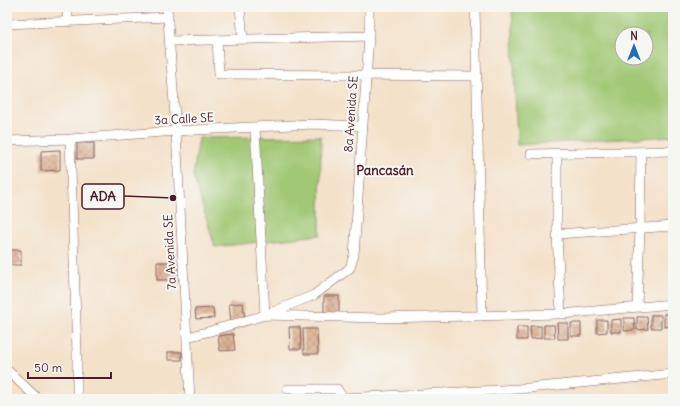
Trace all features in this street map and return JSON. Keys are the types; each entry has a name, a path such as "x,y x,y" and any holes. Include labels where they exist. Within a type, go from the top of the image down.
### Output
{"street":[{"path":"67,7 68,22"},
{"name":"7a Avenida SE","path":"167,7 176,131 190,399"},
{"path":"240,7 243,39"},
{"name":"8a Avenida SE","path":"265,315 314,295 350,268 354,255 369,36 369,7"},
{"path":"475,7 482,316"},
{"path":"7,24 168,17"},
{"path":"169,41 369,36"},
{"path":"217,40 219,74 476,76"},
{"name":"3a Calle SE","path":"7,141 70,139 176,131 312,124 363,126"},
{"path":"255,128 265,315"},
{"path":"70,139 77,399"},
{"path":"531,154 673,151"},
{"path":"637,307 641,152"},
{"path":"557,154 557,234 561,314"},
{"path":"557,234 673,226"},
{"path":"187,337 265,315 380,318 561,314 673,304"},
{"path":"7,370 38,399"},
{"path":"288,389 337,389 343,398 518,389 673,374"},
{"path":"518,389 518,399"}],"green space":[{"path":"512,7 673,7 673,136 517,145"},
{"path":"321,136 320,235 215,247 193,175 199,138"}],"building":[{"path":"77,143 94,143 94,159 77,159"},
{"path":"60,150 60,170 41,171 41,151"},
{"path":"7,250 21,250 21,265 7,265"},
{"path":"157,262 180,262 180,280 157,280"},
{"path":"324,296 339,296 339,315 324,315"},
{"path":"243,303 245,320 231,322 229,304"},
{"path":"213,308 214,318 196,319 195,309"},
{"path":"664,314 673,314 673,326 664,327"},
{"path":"651,315 661,315 661,328 651,328"},
{"path":"637,317 647,317 648,329 637,330"},
{"path":"624,318 634,318 635,330 624,331"},
{"path":"621,319 621,332 611,332 611,320"},
{"path":"597,320 607,320 607,332 597,333"},
{"path":"557,323 568,323 568,339 558,339"},
{"path":"571,323 581,323 581,336 571,336"},
{"path":"544,325 554,325 555,338 544,338"},
{"path":"530,326 541,326 541,338 531,339"},
{"path":"289,327 300,327 301,349 290,349"},
{"path":"517,327 527,327 527,340 517,340"},
{"path":"303,329 317,329 318,354 304,354"},
{"path":"233,334 235,350 220,351 218,336"},
{"path":"168,352 182,352 182,360 168,360"}],"place":[{"name":"ADA","path":"173,198"}],"district":[{"name":"Pancasán","path":"385,170"}]}
